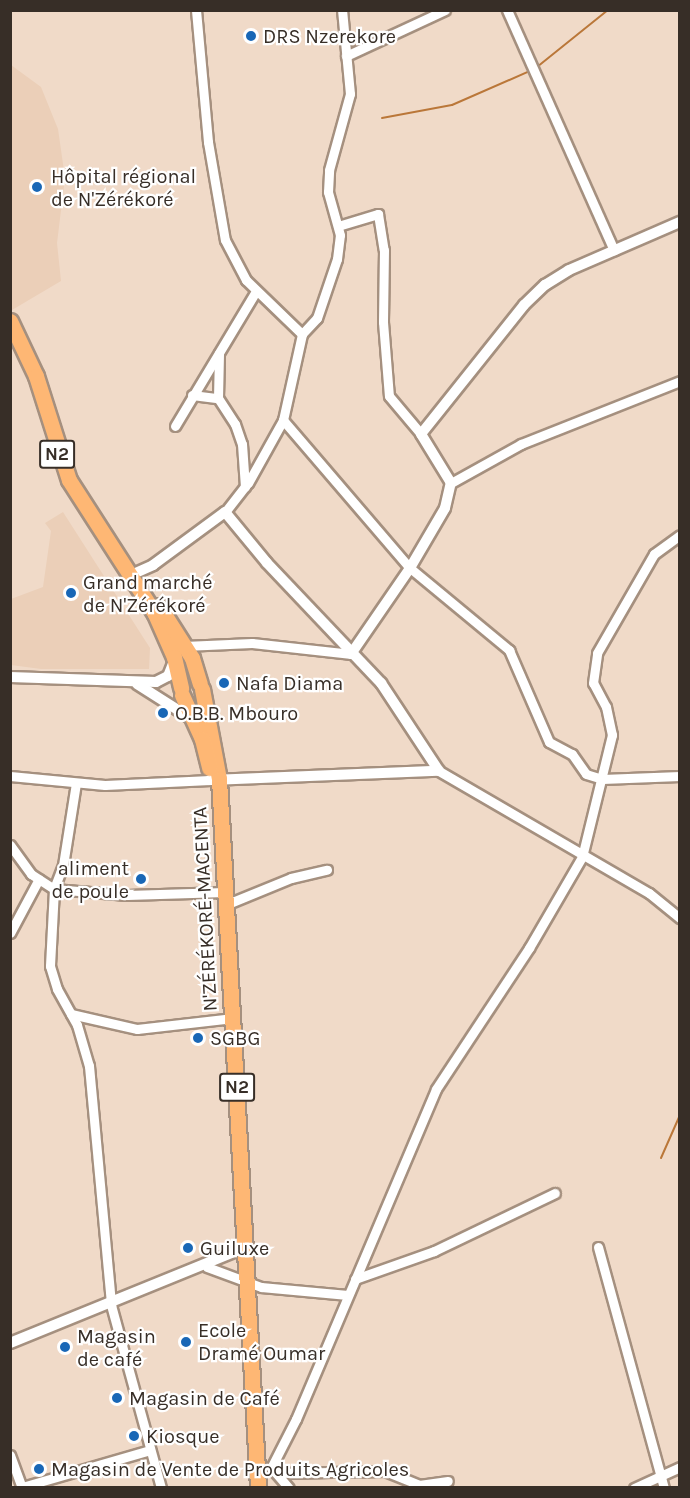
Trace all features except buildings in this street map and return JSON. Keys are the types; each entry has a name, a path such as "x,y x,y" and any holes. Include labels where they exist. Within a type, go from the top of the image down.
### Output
{"highway":[{"name":"N2","path":"10,321 36,376 69,480 131,575 154,614 174,657 182,692 215,780 244,1281 263,1469 258,1488"},
{"name":"N2","path":"131,575 164,612 184,646 201,686"},
{"path":"182,692 195,700 201,686"},
{"name":"N'ZÉRÉKORÉ-MACENTA","path":"201,686 215,780"},
{"name":"N2","path":"249,1488 263,1469"}],"street":[{"path":"196,10 217,207 233,259 256,291 302,334"},
{"path":"131,575 153,565 225,512 245,487 284,420 302,334 317,318 337,259 339,226 328,192 329,170 350,94 342,10"},
{"path":"345,56 445,10"},
{"path":"507,10 614,250"},
{"path":"339,226 378,214 384,250 383,322 389,396 421,434 452,483"},
{"path":"421,434 524,305 545,285 614,250 680,222"},
{"path":"175,426 256,291"},
{"path":"219,351 218,398 235,424 242,444 245,487"},
{"path":"351,654 410,568 445,508 452,483 521,444 680,381"},
{"path":"192,395 218,398"},
{"path":"284,420 410,568 509,650 549,742 572,754 586,774 602,779 680,776"},
{"path":"225,512 351,654 381,683 439,771 582,857 649,893 680,918"},
{"path":"263,1469 348,1296 436,1089 530,948 582,857 612,735 606,707 593,683 597,654 654,554 680,535"},
{"path":"184,646 252,643 351,654"},
{"path":"10,677 134,683 163,680 173,670 174,657"},
{"path":"134,683 170,702 195,724"},
{"path":"10,776 76,783 149,785 215,780 439,771"},
{"path":"76,783 63,865 54,889 50,966 57,989 71,1014 89,1066 111,1305 161,1488"},
{"path":"10,845 31,874 54,889 127,895 222,896 327,870"},
{"path":"10,933 39,879"},
{"path":"71,1014 137,1029 228,1019"},
{"path":"355,1279 434,1251 555,1193"},
{"path":"598,1247 664,1488"},
{"path":"10,1343 207,1267 243,1249"},
{"path":"207,1267 274,1290 348,1296"},
{"path":"10,1455 22,1487 150,1450"},
{"path":"634,1488 680,1467"},
{"path":"263,1469 385,1471 419,1485 448,1481"},
{"path":"263,1469 289,1488"}],"shaded area":[{"name":"Hôpital régional de N'Zérékoré","path":"11,65 41,87 58,129 65,178 57,243 61,281 12,310"},
{"name":"Grand marché de N'Zérékoré","path":"63,512 150,648 149,669 41,669 11,665 11,599 43,587 51,531 45,523"}],"waterway":[{"path":"537,67 608,10"},
{"path":"382,118 452,105 532,70"},
{"path":"661,1158 680,1115"}],"place":[{"name":"DRS Nzerekore","path":"251,36"},
{"name":"Hôpital régional de N'Zérékoré","path":"37,187"},
{"name":"Grand marché de N'Zérékoré","path":"71,593"},
{"name":"Nafa Diama","path":"224,683"},
{"name":"O.B.B. Mbouro","path":"163,713"},
{"name":"aliment de poule","path":"141,879"},
{"name":"SGBG","path":"198,1038"},
{"name":"Guiluxe","path":"188,1248"},
{"name":"Ecole Dramé Oumar","path":"186,1342"},
{"name":"Magasin de café","path":"65,1347"},
{"name":"Magasin de Café","path":"117,1398"},
{"name":"Kiosque","path":"134,1436"},
{"name":"Magasin de Vente de Produits Agricoles","path":"39,1469"}]}
